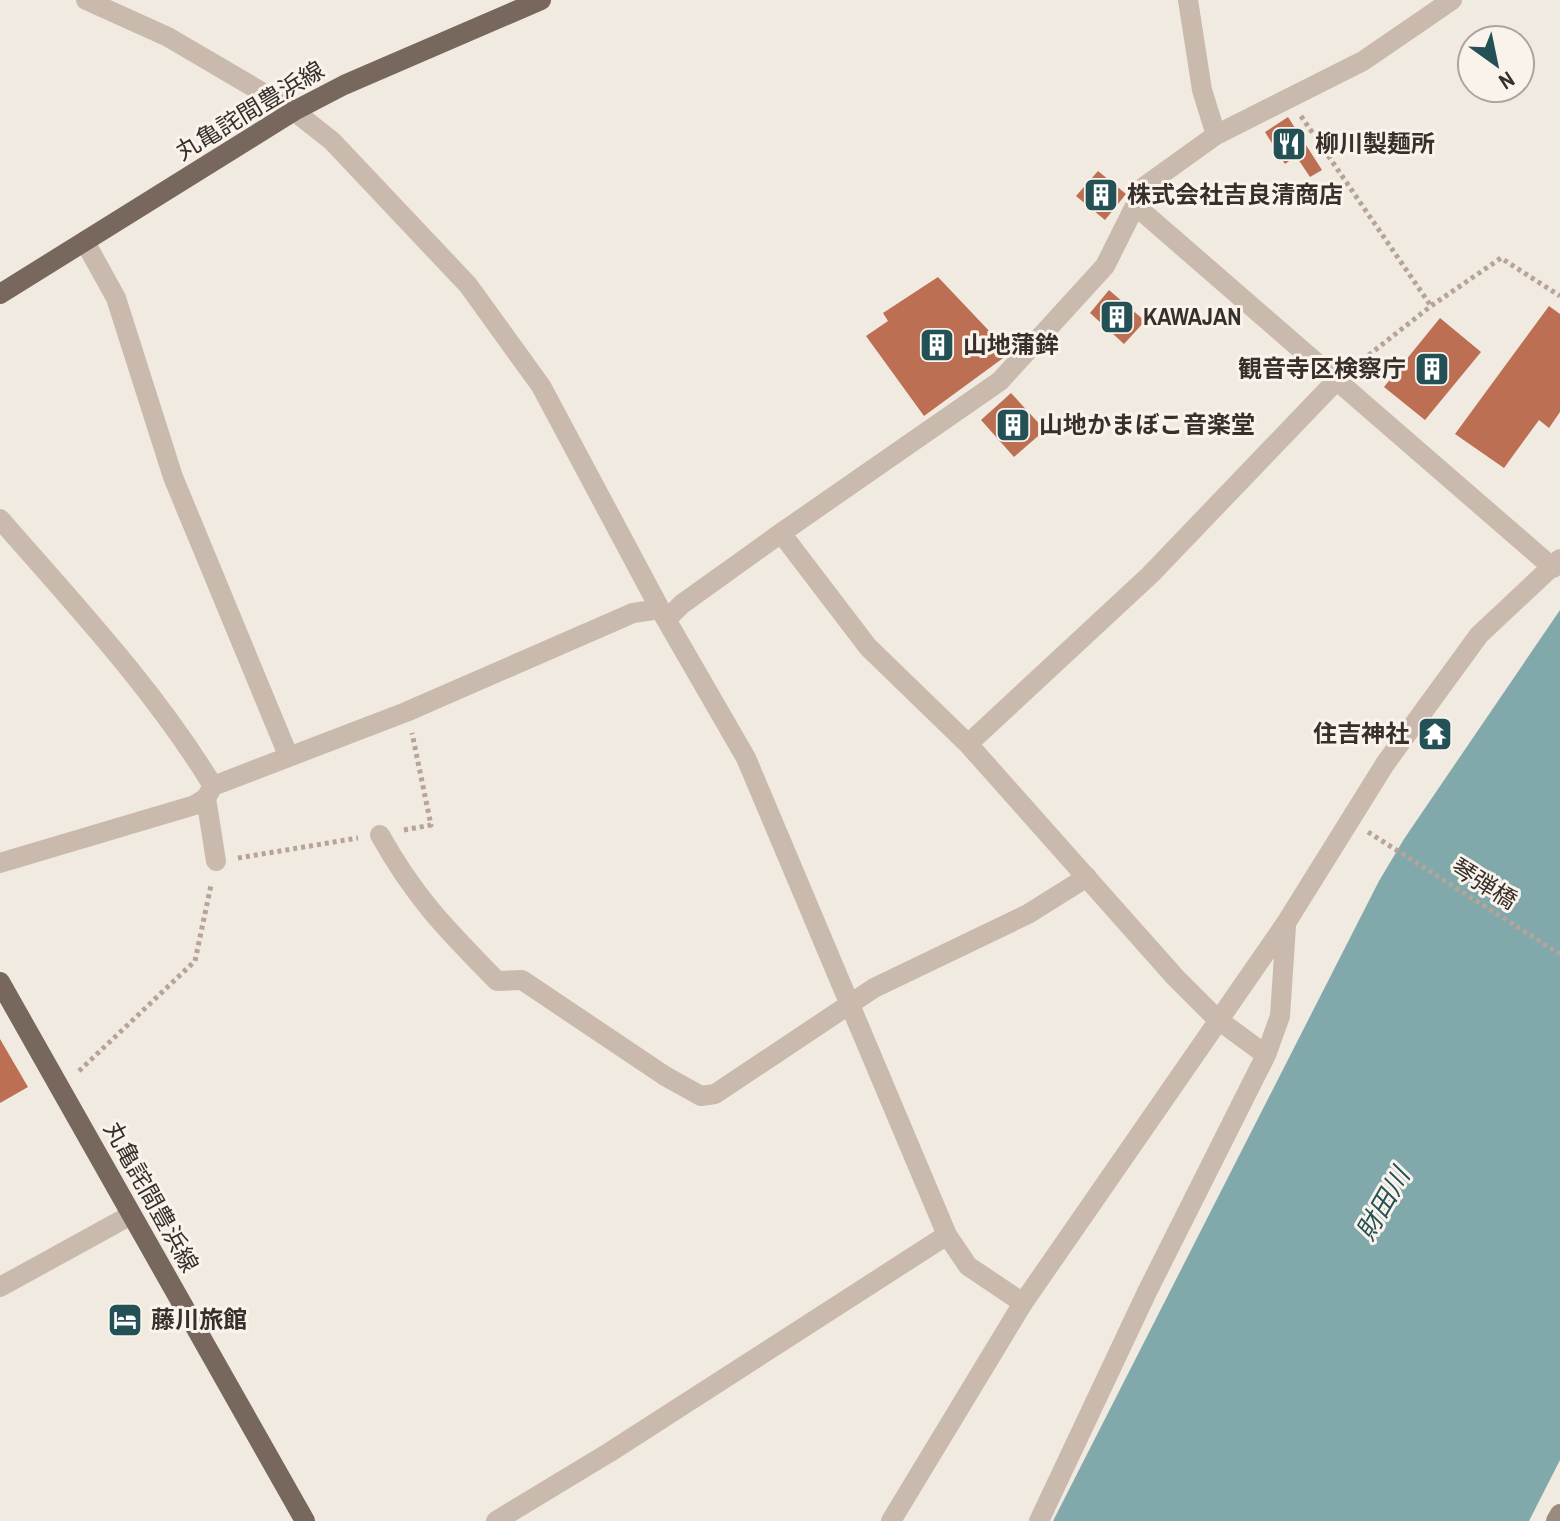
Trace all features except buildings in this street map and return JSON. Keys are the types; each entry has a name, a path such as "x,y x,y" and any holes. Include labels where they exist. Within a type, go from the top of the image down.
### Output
{"main road":[{"name":"丸亀詫間豊浜線","path":"0,294 294,111 344,85 541,0"},
{"name":"丸亀詫間豊浜線","path":"0,982 305,1521"}],"street":[{"path":"86,0 168,37 294,111 332,141 468,285 559,417 663,614 746,758 947,1235 968,1266 1023,1303"},
{"path":"1188,0 1202,90 1216,135"},
{"path":"0,863 195,805 210,792 288,755 406,712 633,613 663,614 682,604 1000,381 1105,266 1145,186 1216,135 1363,61 1452,0"},
{"path":"891,1521 1023,1303 1286,923 1385,764 1479,635 1557,564 1336,381 1137,207"},
{"path":"85,242 116,298 173,477 288,755"},
{"path":"968,744 1150,575 1336,381"},
{"path":"0,519 118,654 188,745 210,792 216,861"},
{"path":"781,533 868,647 968,744 1217,1019 1266,1055"},
{"path":"380,835 406,882 429,912 497,981 522,980 665,1076 701,1096 715,1094 874,988 1028,914 1087,877"},
{"path":"1039,1521 1147,1292 1266,1055 1280,1016 1286,923"},
{"path":"0,1287 131,1215"},
{"path":"496,1521 623,1444 947,1235"},
{"path":"1556,1521 1560,1514"}],"path":[{"path":"1289,99 1431,306"},
{"path":"1336,381 1431,306 1501,258 1560,296"},
{"path":"60,1088 195,961 216,861 431,825 406,712"},
{"name":"琴弾橋","path":"1388,845 1560,954"}],"water":[{"name":"財田川","path":"1560,610 1560,1460 1529,1521 1053,1521 1379,881 1404,839"}],"place":[{"name":"柳川製麺所","path":"1289,144"},
{"name":"株式会社吉良清商店","path":"1101,195"},
{"name":"KAWAJAN","path":"1117,317"},
{"name":"山地蒲鉾","path":"937,345"},
{"name":"観音寺区検察庁","path":"1432,369"},
{"name":"山地かまぼこ音楽堂","path":"1013,425"},
{"name":"住吉神社","path":"1435,734"},
{"name":"藤川旅館","path":"125,1320"}]}
